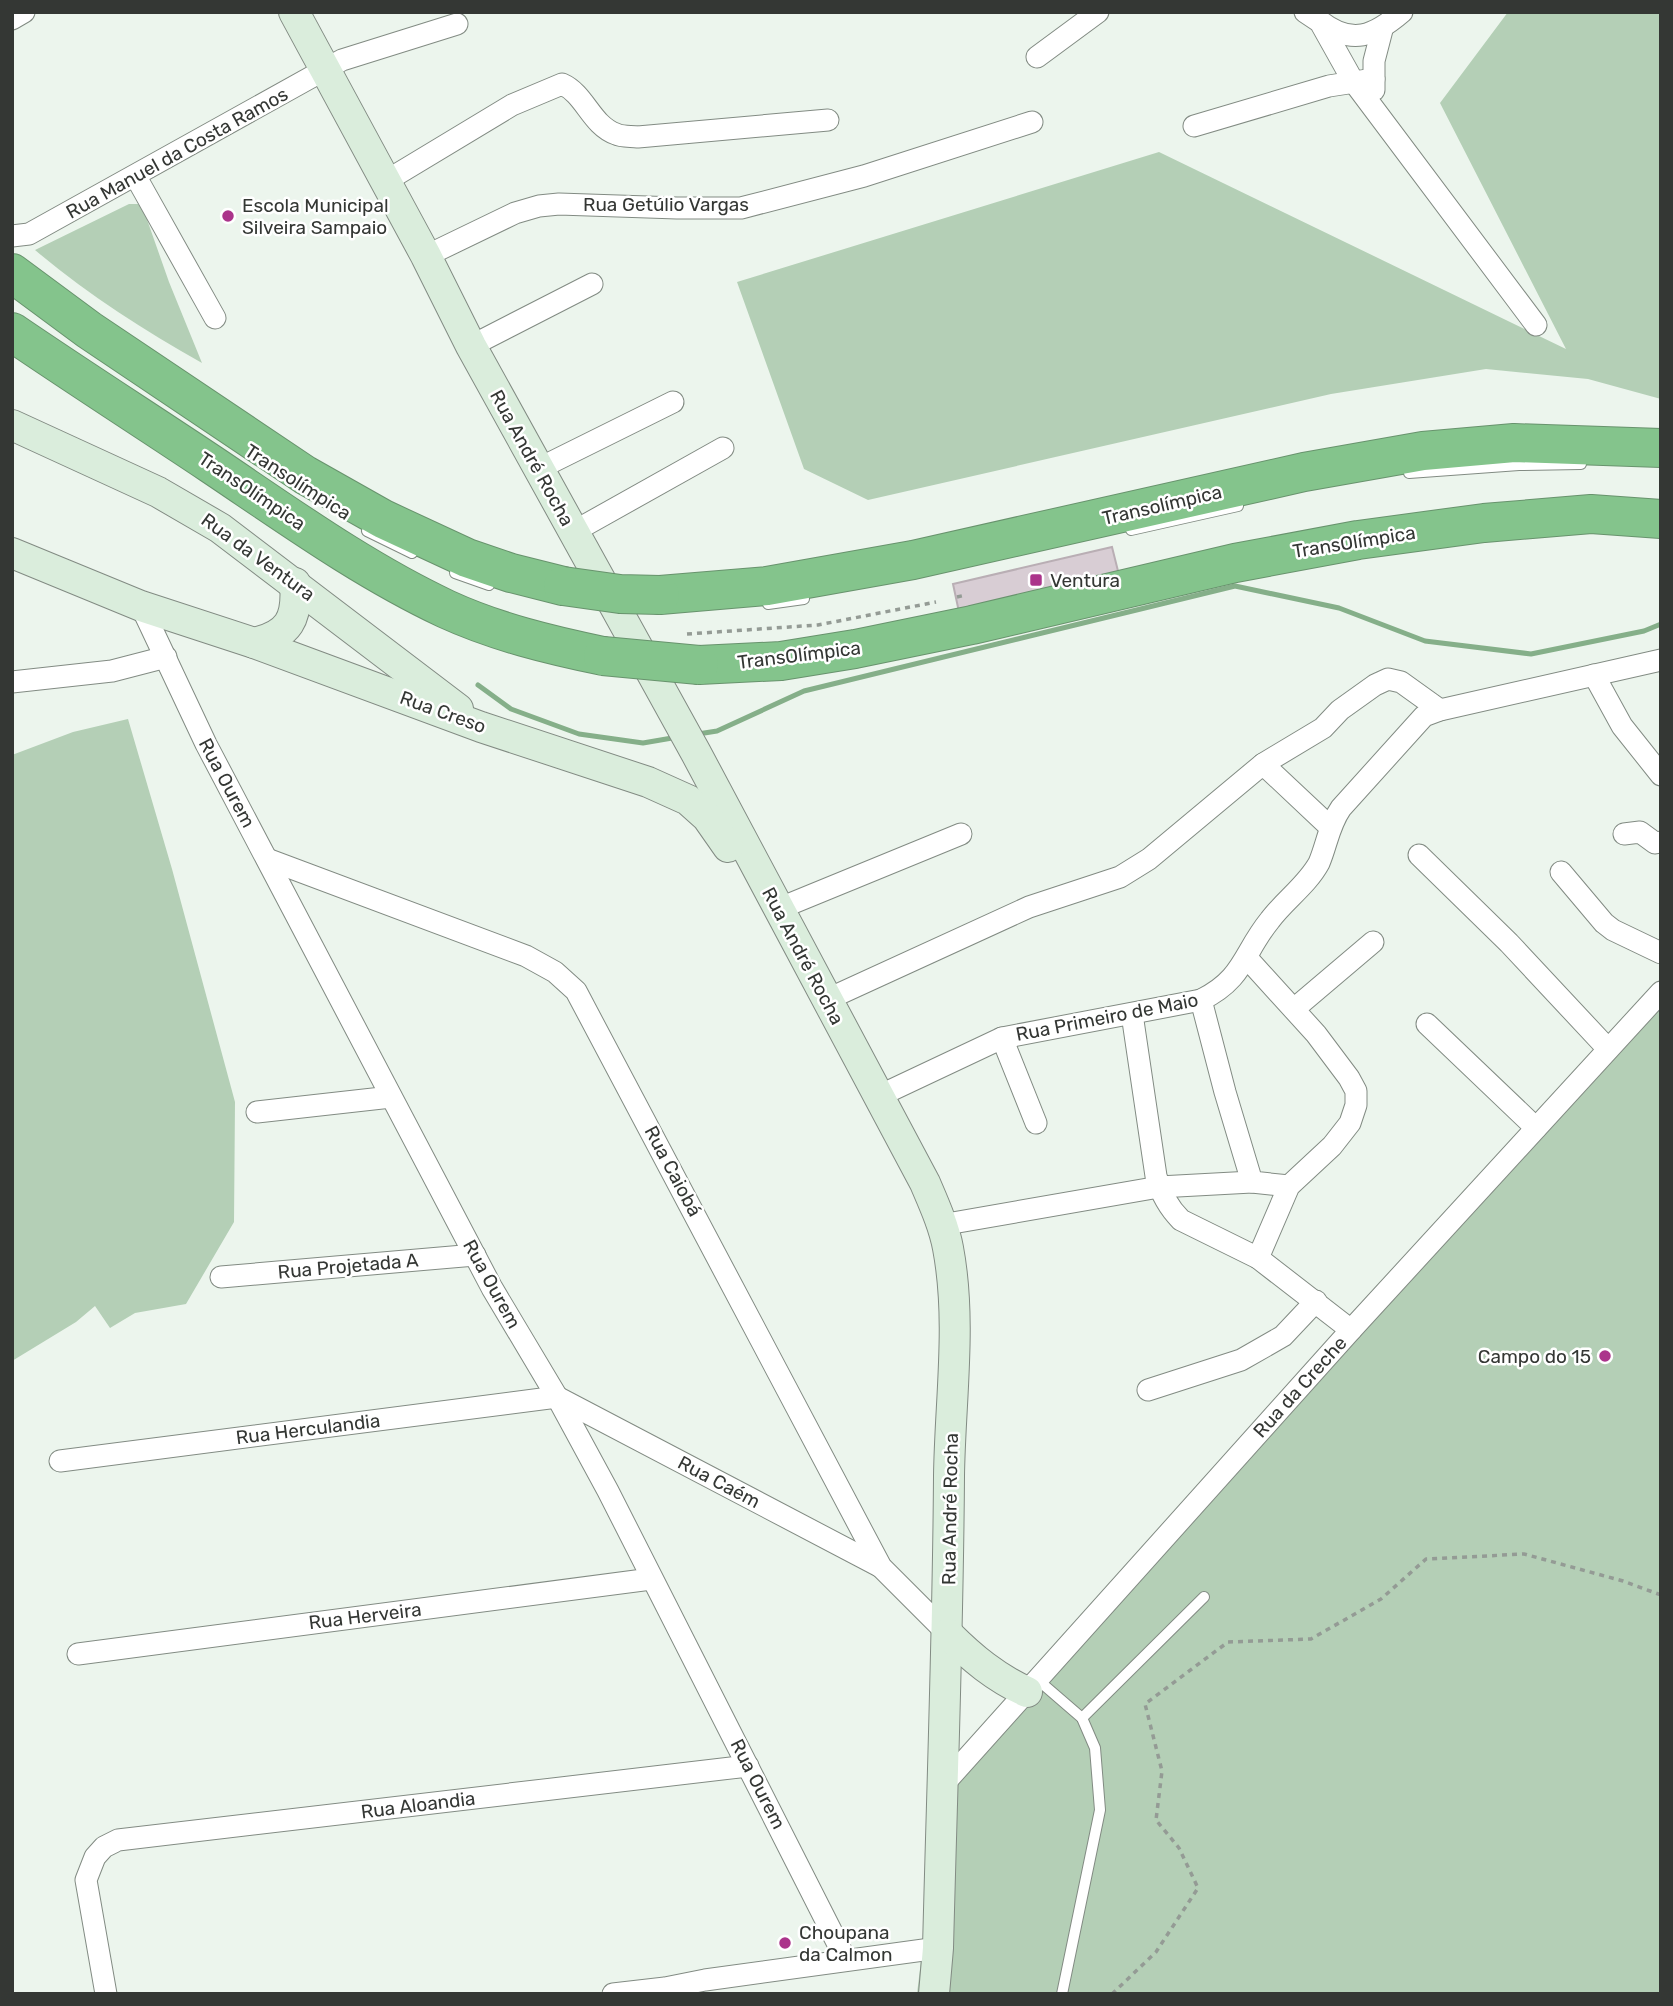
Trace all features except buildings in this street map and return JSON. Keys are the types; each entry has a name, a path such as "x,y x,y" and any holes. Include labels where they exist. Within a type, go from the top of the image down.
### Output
{"highway":[{"name":"TransOlímpica","path":"12,273 89,330 316,481 383,519 467,558 511,573 563,586 620,594 660,595 766,586 913,561 1304,472 1423,451 1514,443 1661,447"},
{"name":"TransOlímpica","path":"12,332 388,578 447,609 493,627 549,645 603,656 699,665 781,661 972,625 1235,563 1358,540 1484,523 1591,514 1661,519"},
{"path":"12,363 166,451 259,496"}],"main road":[{"name":"Rua André Rocha","path":"294,12 426,256 471,346 696,752 925,1183 941,1225 948,1247 953,1286 954,1328 948,1634 938,1948 934,1994"},
{"name":"Rua da Ventura","path":"12,425 185,505 295,583 481,727"},
{"name":"Rua Creso","path":"12,553 141,606 254,643 481,727 599,764 688,800 707,817 724,840 769,922 804,959"},
{"path":"254,643 270,639 284,630 295,615 295,583"},
{"path":"948,1634 984,1667 1012,1685 1033,1686"}],"street":[{"path":"12,19 24,12"},
{"path":"1037,57 1098,12"},
{"path":"1314,16 1343,33 1364,35 1382,30 1402,12"},
{"path":"1314,16 1363,80 1379,116 1536,325"},
{"name":"Rua Manuel da Costa Ramos","path":"21,235 136,177 342,60 457,24"},
{"path":"1194,126 1363,80 1374,61 1382,30"},
{"path":"386,181 513,105 562,84 572,88 599,124 616,134 638,137 828,120"},
{"name":"Rua Getúlio Vargas","path":"426,256 515,213 539,206 559,204 741,208 864,176 1032,122"},
{"path":"136,177 215,318"},
{"path":"471,346 592,284"},
{"path":"538,469 673,402"},
{"path":"573,532 723,448"},
{"name":"Rua Ourem","path":"141,606 206,744 475,1255 608,1491 846,1960"},
{"path":"12,682 111,671 166,657"},
{"name":"Rua Primeiro de Maio","path":"879,1097 1002,1038 1201,1000 1228,983 1271,918 1313,873 1320,861 1330,827 1341,808 1423,716 1661,660"},
{"path":"1594,675 1622,726 1661,775"},
{"path":"826,1000 1029,907 1120,877 1149,859 1263,764 1323,728 1340,710 1375,685 1388,679 1401,682 1440,710"},
{"path":"1263,764 1330,827"},
{"path":"1623,834 1640,832 1655,844 1661,842"},
{"path":"778,909 961,834"},
{"path":"1419,855 1509,943 1608,1049"},
{"name":"Rua Caiobá","path":"267,859 526,956 555,972 576,991 881,1567 948,1634"},
{"path":"1561,872 1604,923 1661,953"},
{"path":"1294,1009 1373,942"},
{"path":"1247,958 1294,1009 1349,1078 1356,1091 1356,1105 1350,1123 1332,1146 1289,1186 1258,1258"},
{"name":"Rua da Creche","path":"943,1786 1351,1330 1661,992"},
{"path":"1201,1000 1224,1092 1252,1182"},
{"path":"1132,1014 1147,1129 1159,1187 1173,1212 1181,1220 1258,1258 1351,1330"},
{"path":"1427,1024 1536,1128"},
{"path":"1002,1038 1036,1123"},
{"path":"257,1112 391,1097"},
{"path":"941,1225 1159,1187 1252,1182 1289,1186"},
{"name":"Rua Projetada A","path":"221,1277 475,1255"},
{"path":"1148,1390 1249,1355 1283,1336 1316,1301"},
{"name":"Rua Caém","path":"557,1397 881,1567"},
{"name":"Rua Herculandia","path":"60,1461 557,1397"},
{"name":"Rua Herveira","path":"78,1654 651,1578"},
{"name":"Rua Aloandia","path":"106,1994 86,1880 96,1857 104,1847 118,1840 748,1766"},
{"path":"612,1994 666,1991 846,1960 938,1948"}],"lane":[{"path":"1400,474 1519,465 1597,464"},
{"name":"Transolímpica","path":"1119,533 1249,503"},
{"name":"Transolímpica","path":"357,524 379,539 425,559"},
{"path":"448,570 470,580 505,590"},
{"path":"1070,590 1110,580"},
{"path":"755,605 821,596"},
{"path":"1082,1718 1204,1597"},
{"path":"1033,1686 1082,1718 1095,1748 1100,1810 1062,1994"}],"path":[{"path":"956,598 966,595"},
{"path":"745,630 818,625 943,600"},
{"path":"1112,1994 1156,1952 1198,1888 1179,1848 1156,1820 1163,1772 1146,1704 1228,1642 1311,1639 1381,1599 1426,1559 1524,1554 1623,1581 1661,1595"}],"green space":[{"path":"1508,12 1661,12 1661,399 1588,379 1486,369 1331,394 868,500 804,469 737,282 1159,152 1566,349 1440,103"},
{"path":"129,204 138,204 144,211 202,363 116,310 35,250"},
{"path":"128,719 235,1102 234,1222 186,1304 135,1313 110,1328 95,1306 76,1322 12,1361 12,755 73,732"},
{"path":"1661,994 1661,1994 917,1994 943,1776"}],"waterway":[{"path":"698,734 717,731 804,691 1235,586 1339,608 1425,641 1531,654 1644,631 1661,624"},
{"path":"478,685 511,709 579,734 643,743 678,737"}],"place":[{"name":"Escola Municipal Silveira Sampaio","path":"228,216"},
{"name":"Ventura","path":"1036,580"},
{"name":"Campo do 15","path":"1605,1356"},
{"name":"Choupana da Calmon","path":"785,1943"}]}
